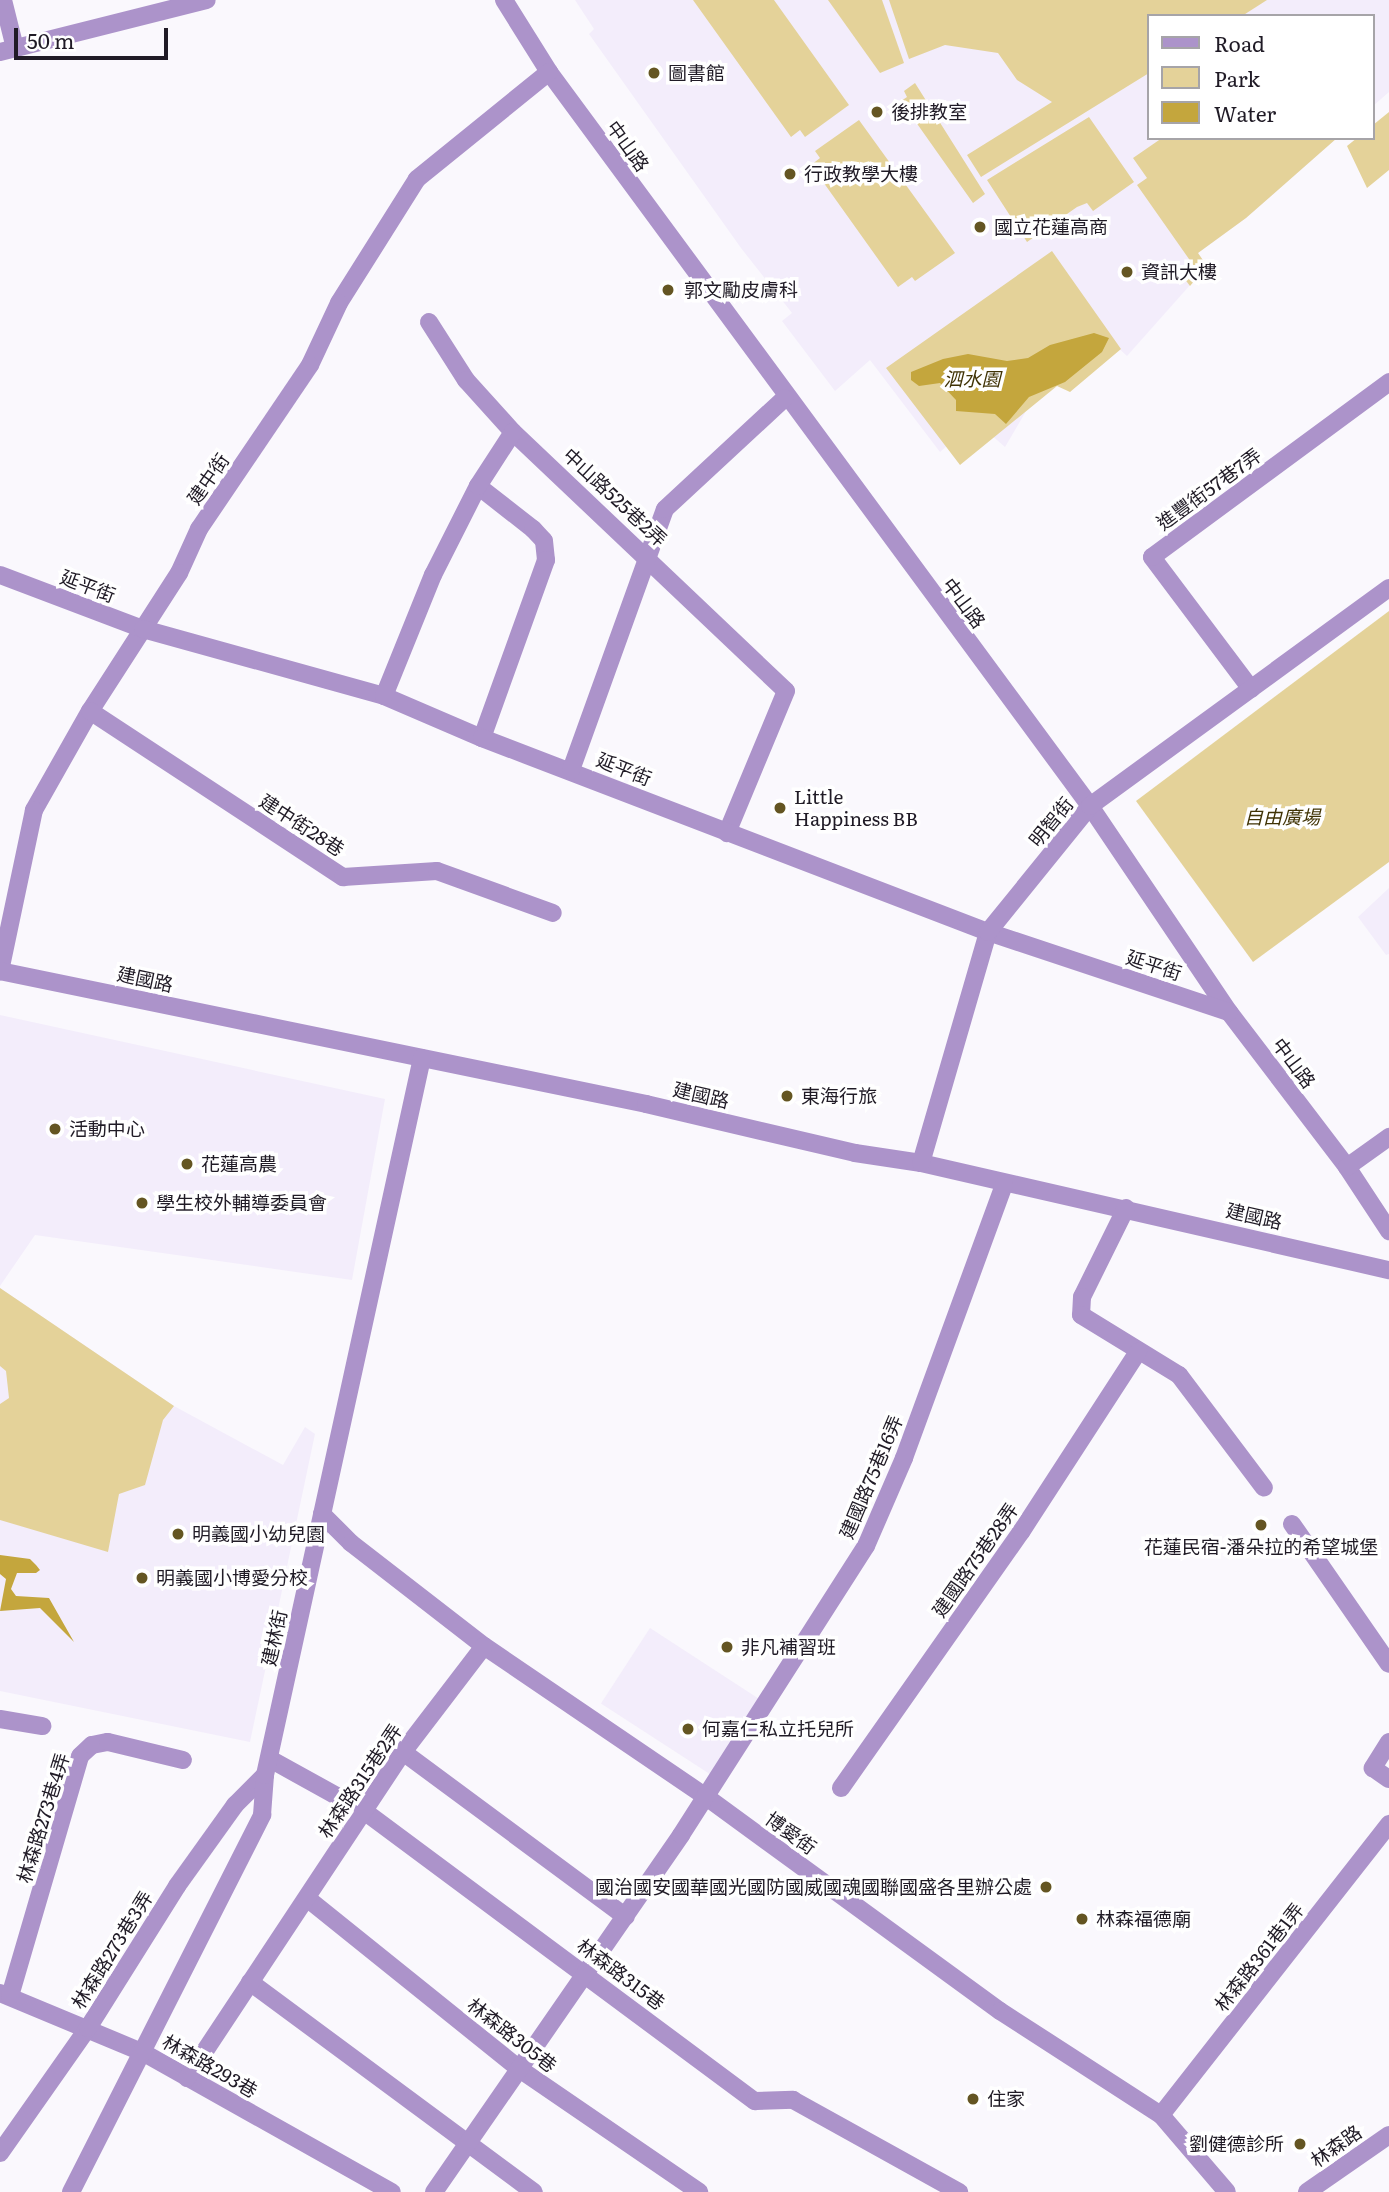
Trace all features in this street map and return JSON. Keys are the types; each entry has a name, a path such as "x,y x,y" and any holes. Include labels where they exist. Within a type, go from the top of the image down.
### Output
{"street":[{"path":"3,0 7,50 197,1"},
{"name":"中山路","path":"504,0 549,72 785,398 1090,806 1229,1012 1347,1167 1389,1231"},
{"name":"建中街","path":"0,971 34,810 90,711 179,573 199,529 310,365 339,303 417,179 549,72"},
{"name":"中山路525巷2弄","path":"429,322 466,380 513,432 649,557 786,691 727,833"},
{"name":"進豐街57巷7弄","path":"1251,689 1153,557 1389,382"},
{"path":"571,770 665,509 785,398"},
{"path":"384,696 433,575 478,486 513,432"},
{"path":"478,486 533,529 544,541 546,560 482,738"},
{"name":"延平街","path":"0,575 143,629 384,696 482,738 989,932 1229,1012"},
{"name":"明智街","path":"921,1163 989,932 1090,806 1389,588"},
{"name":"建中街28巷","path":"90,711 343,877 437,871 553,913"},
{"name":"建國路","path":"0,971 422,1058 855,1153 921,1163 1004,1185 1125,1208 1389,1270"},
{"name":"建林街","path":"71,2192 144,2053 262,1815 267,1767 422,1058"},
{"path":"1347,1167 1389,1137"},
{"name":"建國路75巷16弄","path":"435,2192 521,2070 583,1972 626,1917 866,1546 904,1458 1004,1185"},
{"path":"1125,1208 1082,1297 1081,1315 1138,1352 1180,1374 1264,1489"},
{"name":"建國路75巷28弄","path":"841,1788 1021,1532 1138,1352"},
{"name":"博愛街","path":"322,1514 351,1543 484,1646 705,1796 1000,2011 1161,2115 1227,2192"},
{"path":"1292,1524 1389,1664"},
{"name":"林森路315巷2弄","path":"187,2078 404,1752 484,1646"},
{"path":"0,1719 42,1726"},
{"name":"林森路273巷4弄","path":"5,1994 80,1756 92,1745 108,1742 183,1760"},
{"path":"1389,1742 1373,1768 1389,1779"},
{"path":"404,1752 626,1917"},
{"name":"林森路315巷","path":"267,1767 364,1811 755,2101 793,2100 959,2192"},
{"name":"林森路273巷3弄","path":"0,2153 88,2028 177,1886 234,1805 267,1767"},
{"name":"林森路361巷1弄","path":"1161,2115 1389,1824"},
{"name":"林森路305巷","path":"308,1899 521,2070 699,2192"},
{"path":"250,1982 534,2192"},
{"name":"林森路293巷","path":"5,1994 144,2053 392,2192"},
{"name":"林森路","path":"1307,2192 1389,2135"}],"shaded area":[{"name":"國立花蓮高商","path":"575,0 1389,0 1389,92 1375,104 1375,14 1148,14 1148,140 1335,140 1246,218 1198,253 1207,266 1127,356 1072,305 1043,352 1025,413 1005,447 975,421 940,452 870,360 835,391 782,321 792,313 741,248 589,34 594,29"},
{"path":"1389,888 1389,954 1386,955 1358,917"},
{"name":"花蓮高農","path":"0,1015 385,1099 352,1280 35,1235 0,1286"},
{"name":"明義國小博愛分校","path":"0,1288 174,1406 283,1465 305,1427 315,1434 250,1742 0,1691"},
{"name":"何嘉仁私立托兒所","path":"650,1628 761,1700 712,1775 601,1703"}],"green space":[{"path":"693,0 774,0 849,105 805,137 800,130 791,137"},
{"path":"828,0 882,0 904,63 880,73"},
{"path":"889,0 1267,0 1245,14 1148,14 1148,74 981,177 967,155 1052,102 1017,80 998,53 945,45 909,59"},
{"path":"915,83 985,194 973,203 901,101 907,97 904,91"},
{"path":"1389,112 1389,170 1367,188 1347,146 1354,140 1375,140 1375,123"},
{"path":"1089,117 1134,182 1093,211 1087,203 1077,207 1027,242 987,180"},
{"path":"859,120 955,253 915,281 912,277 898,287 811,165 820,158 815,151"},
{"path":"1159,140 1335,140 1246,218 1198,253 1207,266 1190,286 1184,278 1196,269 1137,185 1147,178 1133,158"},
{"name":"泗水園","path":"1052,251 1121,349 1070,392 1057,386 960,465 886,368"},
{"name":"自由廣場","path":"1389,611 1389,862 1253,962 1136,801"},
{"path":"0,1288 174,1406 163,1420 145,1485 119,1494 108,1552 0,1520 0,1404 9,1398 6,1371 0,1366"}],"water":[{"path":"1094,333 1109,338 1102,352 1065,382 1029,397 1006,424 995,414 956,411 956,400 940,383 919,386 911,380 911,372 943,359 968,354 1007,361 1028,358 1050,345"},
{"path":"0,1555 30,1559 36,1565 40,1570 36,1573 17,1573 11,1589 16,1596 49,1598 74,1642 40,1608 0,1611 6,1579 0,1574"}],"place":[{"name":"圖書館","path":"654,73"},
{"name":"後排教室","path":"877,112"},
{"name":"行政教學大樓","path":"790,174"},
{"name":"國立花蓮高商","path":"980,227"},
{"name":"資訊大樓","path":"1127,272"},
{"name":"郭文勵皮膚科","path":"668,290"},
{"name":"Little Happiness BB","path":"780,808"},
{"name":"東海行旅","path":"787,1096"},
{"name":"活動中心","path":"55,1129"},
{"name":"花蓮高農","path":"187,1164"},
{"name":"學生校外輔導委員會","path":"142,1203"},
{"name":"花蓮民宿-潘朵拉的希望城堡","path":"1261,1525"},
{"name":"明義國小幼兒園","path":"178,1534"},
{"name":"明義國小博愛分校","path":"142,1578"},
{"name":"非凡補習班","path":"727,1647"},
{"name":"何嘉仁私立托兒所","path":"688,1729"},
{"name":"國治國安國華國光國防國威國魂國聯國盛各里辦公處","path":"1046,1887"},
{"name":"林森福德廟","path":"1082,1919"},
{"name":"住家","path":"973,2099"},
{"name":"劉健德診所","path":"1300,2144"}]}
